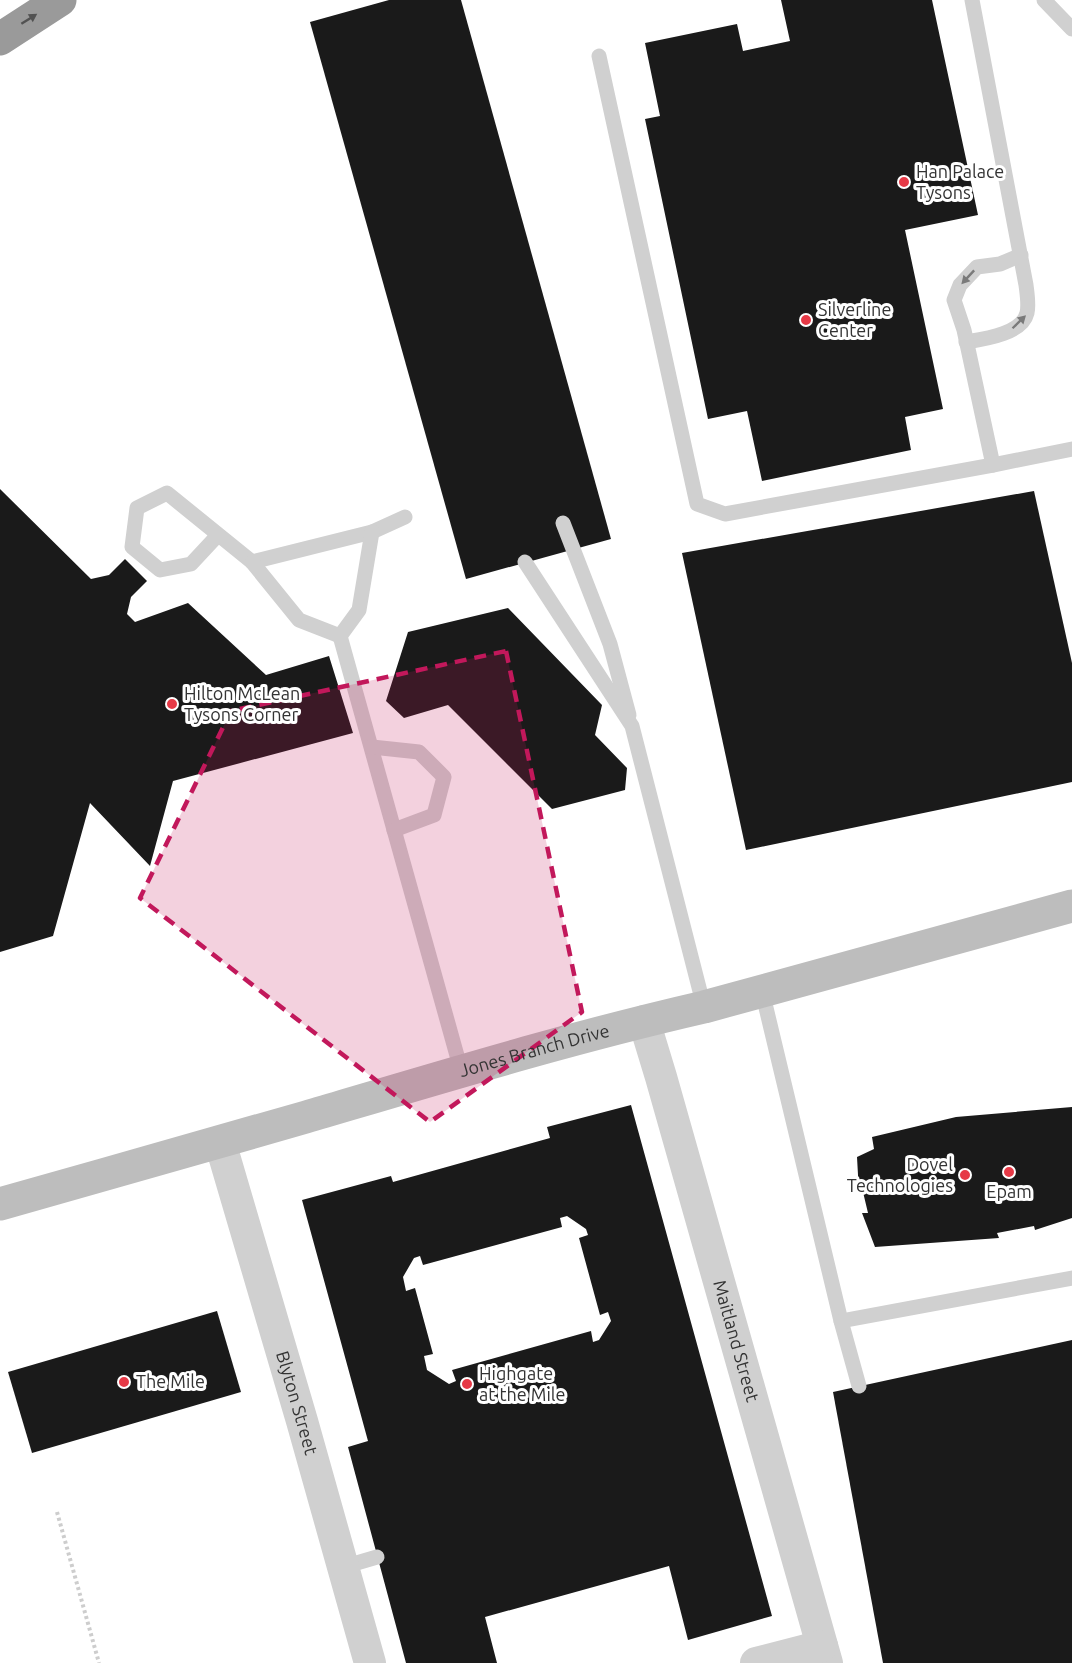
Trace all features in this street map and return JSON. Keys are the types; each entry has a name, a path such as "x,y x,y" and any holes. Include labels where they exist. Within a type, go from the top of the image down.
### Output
{"highway":[{"path":"0,39 60,0"}],"street":[{"name":"Jones Branch Drive","path":"0,1204 220,1142 461,1070 704,1007 1072,906"},
{"name":"Maitland Street","path":"644,1021 824,1654"},
{"name":"Blyton Street","path":"220,1142 370,1663"},
{"path":"756,1663 824,1654"}],"lane":[{"path":"966,342 994,337 1018,327 1028,314 1021,255 972,0"},
{"path":"1044,0 1072,28"},
{"path":"599,56 697,504 725,514 993,465 1072,448"},
{"path":"993,465 966,342 954,300 960,285 977,267 1000,264 1021,255"},
{"path":"218,535 192,564 160,570 132,547 137,508 167,493 252,562 299,620 340,636"},
{"path":"252,562 372,532 405,517"},
{"path":"562,523 610,644 704,1007"},
{"path":"340,636 359,610 372,532"},
{"path":"525,562 632,726"},
{"path":"340,636 461,1070"},
{"path":"372,747 419,752 444,777 434,815 394,830"},
{"path":"762,991 841,1321 859,1386"},
{"path":"841,1321 1072,1278"},
{"path":"343,1567 377,1557"}],"path":[{"path":"57,1512 99,1663"}],"highlighted area":[{"path":"506,651 582,1012 430,1122 140,898 231,711"}],"building":[{"path":"389,0 461,0 611,539 466,579 310,22"},
{"name":"Silverline Center","path":"781,0 932,0 978,215 905,230 943,409 905,417 911,450 762,481 747,411 708,419 645,119 660,116 645,43 737,24 743,51 790,41"},
{"name":"Hilton McLean Tysons Corner","path":"0,489 91,579 109,575 125,559 147,581 131,597 127,614 135,622 188,603 266,675 329,656 353,733 173,781 150,866 90,803 53,936 0,952"},
{"path":"1034,491 1072,663 1072,782 746,850 682,553"},
{"path":"508,608 602,705 595,735 627,768 625,790 552,809 448,705 404,718 386,701 408,632"},
{"name":"Highgate at the Mile","path":"631,1105 772,1616 688,1640 669,1566 485,1617 497,1663 406,1663 348,1447 368,1441 302,1200 391,1176 393,1182 550,1138 547,1127","holes":["567,1216 586,1229 588,1235 579,1238 600,1315 608,1312 611,1321 599,1340 593,1342 591,1331 452,1370 456,1381 449,1384 427,1370 424,1356 433,1354 415,1288 406,1291 403,1277 414,1258 420,1256 423,1265 562,1227 560,1218"]},
{"name":"Dovel Technologies","path":"1072,1107 1072,1218 1035,1230 1034,1226 997,1233 999,1238 875,1247 862,1213 868,1213 863,1192 859,1193 857,1157 874,1149 872,1137 956,1117"},
{"name":"The Mile","path":"217,1311 241,1392 32,1453 8,1372"},
{"path":"1072,1340 1072,1663 883,1663 833,1392"}],"place":[{"name":"Han Palace Tysons","path":"904,182"},
{"name":"Silverline Center","path":"806,320"},
{"name":"Hilton McLean Tysons Corner","path":"172,704"},
{"name":"Epam","path":"1009,1172"},
{"name":"Dovel Technologies","path":"965,1175"},
{"name":"The Mile","path":"124,1382"},
{"name":"Highgate at the Mile","path":"467,1384"}]}
